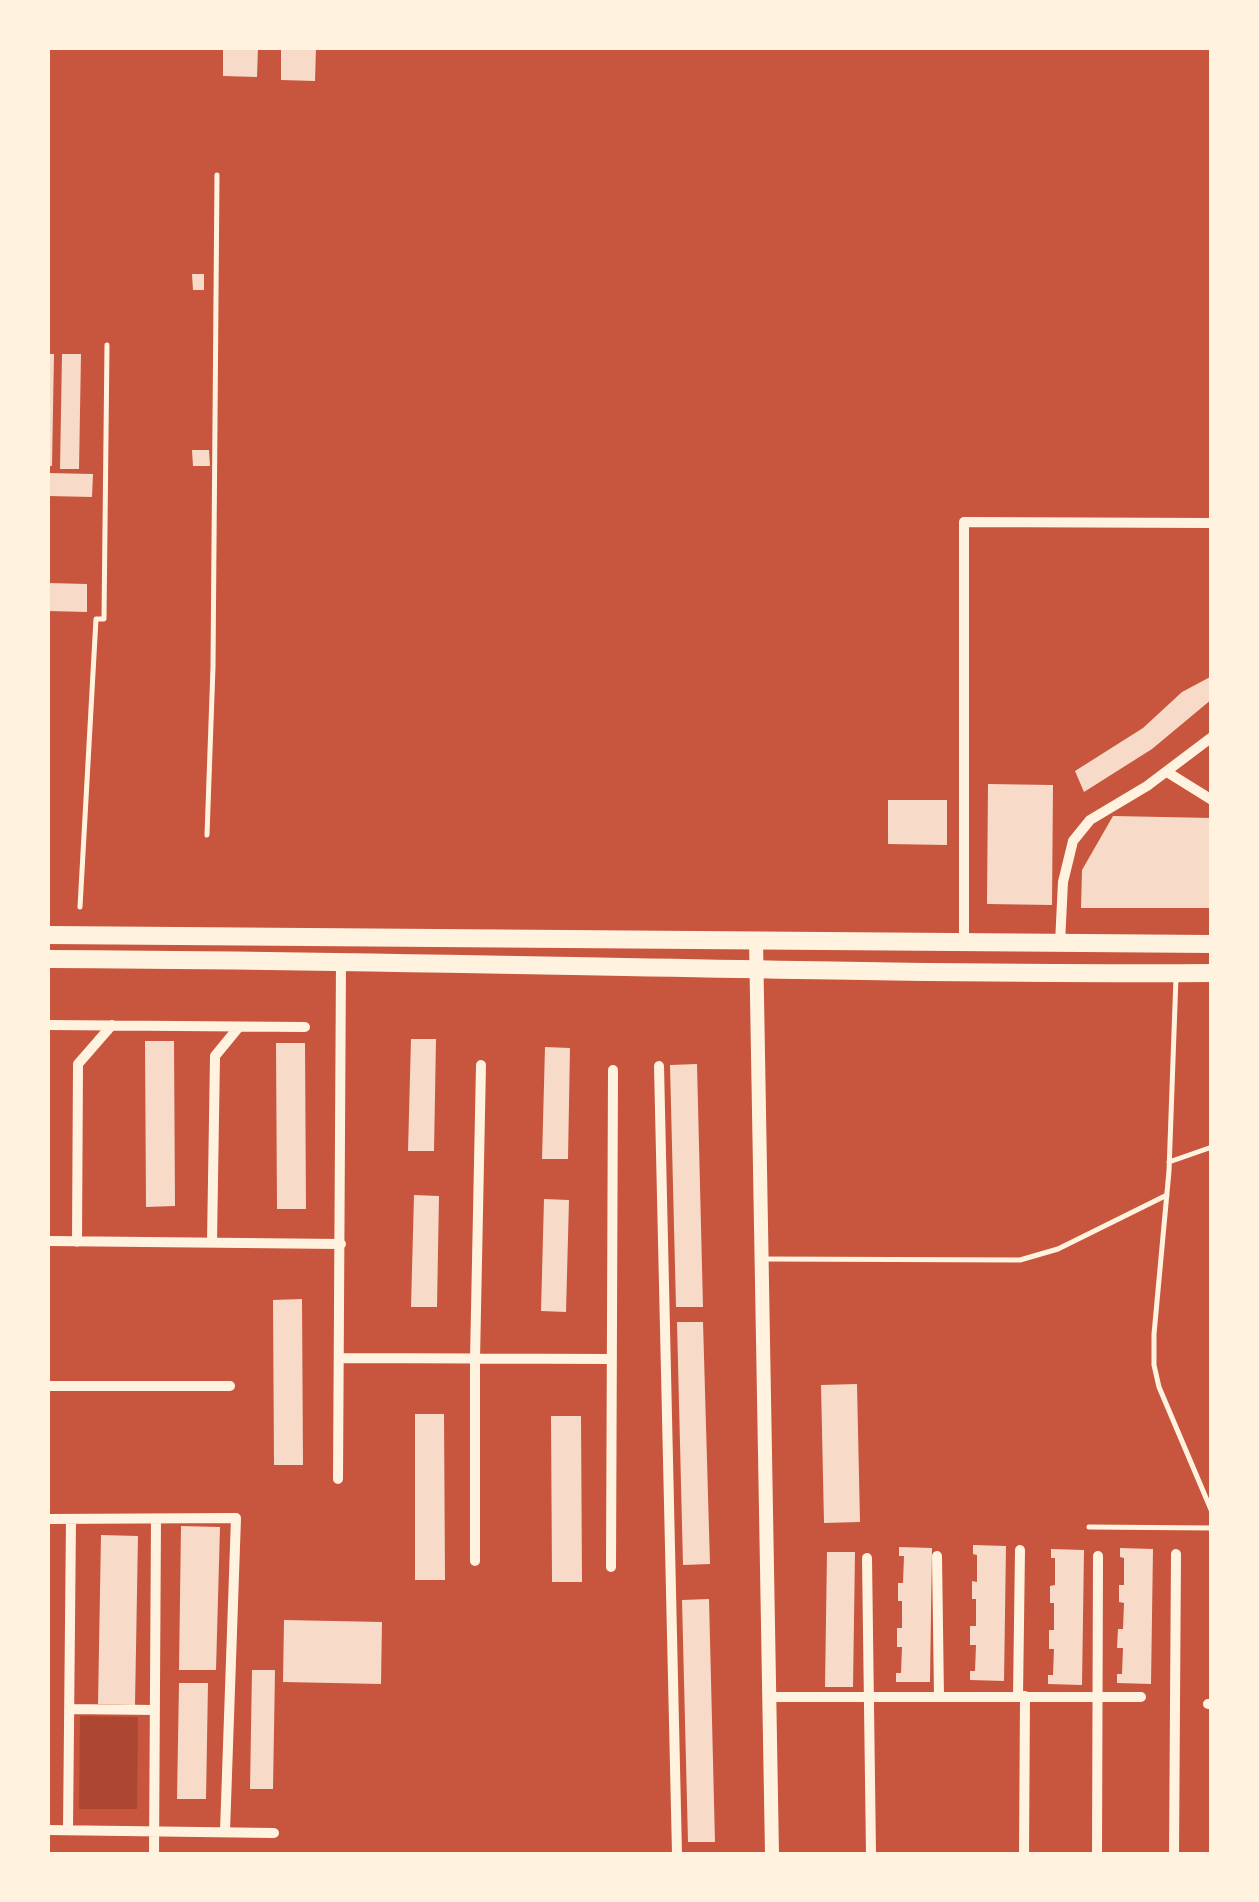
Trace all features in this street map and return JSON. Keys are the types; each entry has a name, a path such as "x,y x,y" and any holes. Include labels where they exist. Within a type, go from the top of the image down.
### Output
{"main road":[{"path":"48,934 1212,944"},
{"path":"48,959 1212,974"}],"street":[{"path":"964,942 964,522 1212,523"},
{"path":"1060,943 1064,882 1073,841 1090,820 1167,772 1212,737"},
{"path":"1167,772 1212,800"},
{"path":"756,940 772,1854"},
{"path":"338,1479 342,960"},
{"path":"48,1025 305,1028"},
{"path":"77,1242 78,1064 112,1026"},
{"path":"212,1242 215,1056 238,1028"},
{"path":"475,1561 481,1065"},
{"path":"659,1066 678,1854"},
{"path":"611,1567 613,1070"},
{"path":"48,1241 341,1244"},
{"path":"339,1358 612,1360"},
{"path":"48,1386 230,1386"},
{"path":"48,1519 236,1518 225,1831"},
{"path":"68,1830 71,1519"},
{"path":"154,1854 156,1520"},
{"path":"1020,1550 1024,1854"},
{"path":"1174,1854 1176,1554"},
{"path":"937,1556 939,1696"},
{"path":"1097,1854 1098,1556"},
{"path":"867,1558 871,1854"},
{"path":"770,1697 1141,1697"},
{"path":"69,1709 154,1710"},
{"path":"48,1830 274,1832"}],"lane":[{"path":"207,835 213,667 217,174"},
{"path":"80,906 96,619 104,619 107,346"},
{"path":"1176,974 1169,1162 1154,1365 1159,1387 1212,1512"},
{"path":"1169,1162 1212,1147"},
{"path":"759,1259 1020,1260 1058,1249 1167,1195"},
{"path":"1089,1527 1212,1528"}],"shaded area":[{"path":"80,1716 138,1717 137,1809 79,1809"}],"building":[{"path":"223,48 258,48 257,77 223,76"},
{"path":"281,48 316,48 315,81 281,80"},
{"path":"192,274 204,274 204,290 193,290"},
{"path":"48,354 54,354 52,466 48,466"},
{"path":"62,354 81,354 79,469 60,469"},
{"path":"192,450 209,450 210,466 193,466"},
{"path":"48,473 93,474 92,497 48,496"},
{"path":"48,583 87,584 87,612 48,611"},
{"path":"1212,676 1212,699 1152,749 1084,792 1075,771 1143,728 1182,692"},
{"path":"988,784 1053,785 1052,905 987,904"},
{"path":"888,800 947,800 947,845 888,844"},
{"path":"1113,816 1212,818 1212,908 1081,908 1082,870"},
{"path":"411,1039 436,1039 434,1151 408,1151"},
{"path":"145,1041 174,1041 175,1206 146,1207"},
{"path":"276,1043 305,1043 306,1209 277,1209"},
{"path":"545,1047 570,1048 568,1159 542,1159"},
{"path":"697,1064 703,1307 676,1307 670,1065"},
{"path":"414,1195 439,1196 437,1307 411,1307"},
{"path":"544,1199 569,1200 566,1312 541,1311"},
{"path":"302,1299 303,1465 274,1465 273,1300"},
{"path":"677,1322 703,1322 710,1564 683,1565"},
{"path":"857,1384 860,1522 824,1523 821,1385"},
{"path":"415,1414 444,1414 445,1580 415,1580"},
{"path":"551,1416 581,1416 582,1582 552,1582"},
{"path":"181,1526 220,1527 216,1670 179,1670"},
{"path":"101,1535 138,1536 135,1705 98,1704"},
{"path":"973,1545 1006,1546 1004,1681 970,1680 970,1671 975,1671 976,1645 970,1645 970,1626 976,1626 972,1581 977,1582 977,1555 973,1554"},
{"path":"899,1547 932,1548 930,1682 896,1682 896,1673 901,1673 902,1647 897,1647 897,1628 902,1628 898,1583 903,1583 904,1556 899,1556"},
{"path":"1120,1548 1153,1549 1151,1684 1117,1683 1117,1674 1122,1674 1123,1648 1117,1648 1118,1629 1123,1629 1124,1603 1119,1602 1119,1585 1124,1585"},
{"path":"1051,1549 1084,1550 1082,1685 1048,1684 1048,1675 1053,1675 1054,1649 1049,1649 1049,1630 1054,1630 1050,1586 1055,1585"},
{"path":"827,1552 855,1552 853,1687 825,1687"},
{"path":"709,1599 715,1842 688,1842 682,1600"},
{"path":"284,1620 382,1622 381,1684 283,1682"},
{"path":"252,1670 275,1670 273,1789 250,1789"},
{"path":"179,1683 208,1683 206,1799 177,1799"}]}
